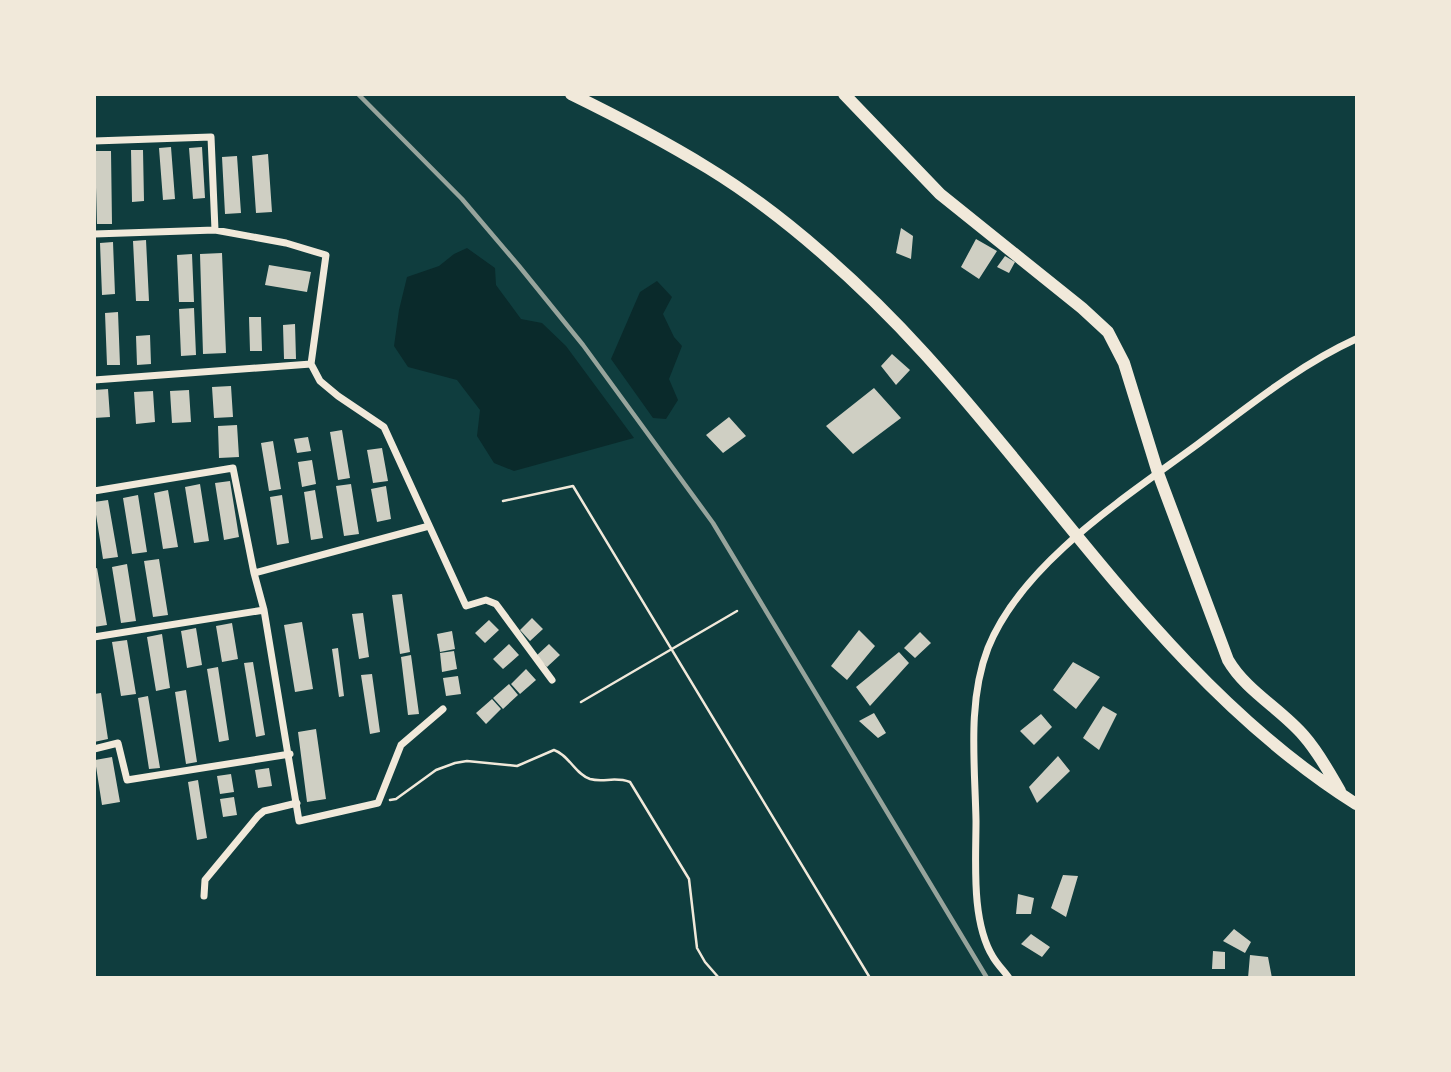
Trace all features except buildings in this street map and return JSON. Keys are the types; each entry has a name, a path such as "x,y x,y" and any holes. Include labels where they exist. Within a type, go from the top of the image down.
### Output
{"main road":[{"path":"571,94 626,121 729,182 767,209 870,298 924,353 1115,582 1177,652 1236,711 1297,764 1356,804"},
{"path":"844,94 940,194 1108,332 1124,363 1158,473 1228,660 1245,681 1303,735 1322,759 1342,794"}],"street":[{"path":"94,141 211,137 215,229"},
{"path":"94,234 215,229 286,243 326,255 311,364 320,381 384,428 466,606 486,600 496,604 552,680"},
{"path":"1009,978 992,955 980,920 976,885 974,722 978,680 988,648 1004,615 1024,589 1098,519 1266,393 1329,351 1356,339"},
{"path":"94,380 311,364"},
{"path":"94,491 233,468 264,610 299,821 378,803 401,745 443,709"},
{"path":"254,573 429,526"},
{"path":"94,637 264,610"},
{"path":"94,749 118,743 127,780 290,754"},
{"path":"204,897 205,880 258,816 264,811 297,803"}],"path":[{"path":"503,501 573,486 870,978"},
{"path":"581,702 737,611"},
{"path":"378,803 396,799 436,770 455,763 467,761 517,766 554,750 562,752 587,778 619,778 630,782 689,878 697,948 719,978"}],"water":[{"path":"467,248 495,268 496,285 521,319 542,323 566,346 634,438 514,471 494,463 477,436 480,410 457,380 408,367 394,346 407,277 439,266"},
{"path":"657,281 672,297 663,314 674,337 682,346 669,379 678,400 666,419 653,418 611,359 640,292"}],"railway":[{"path":"358,94 462,199 519,266 583,345 713,523 987,978"}]}
